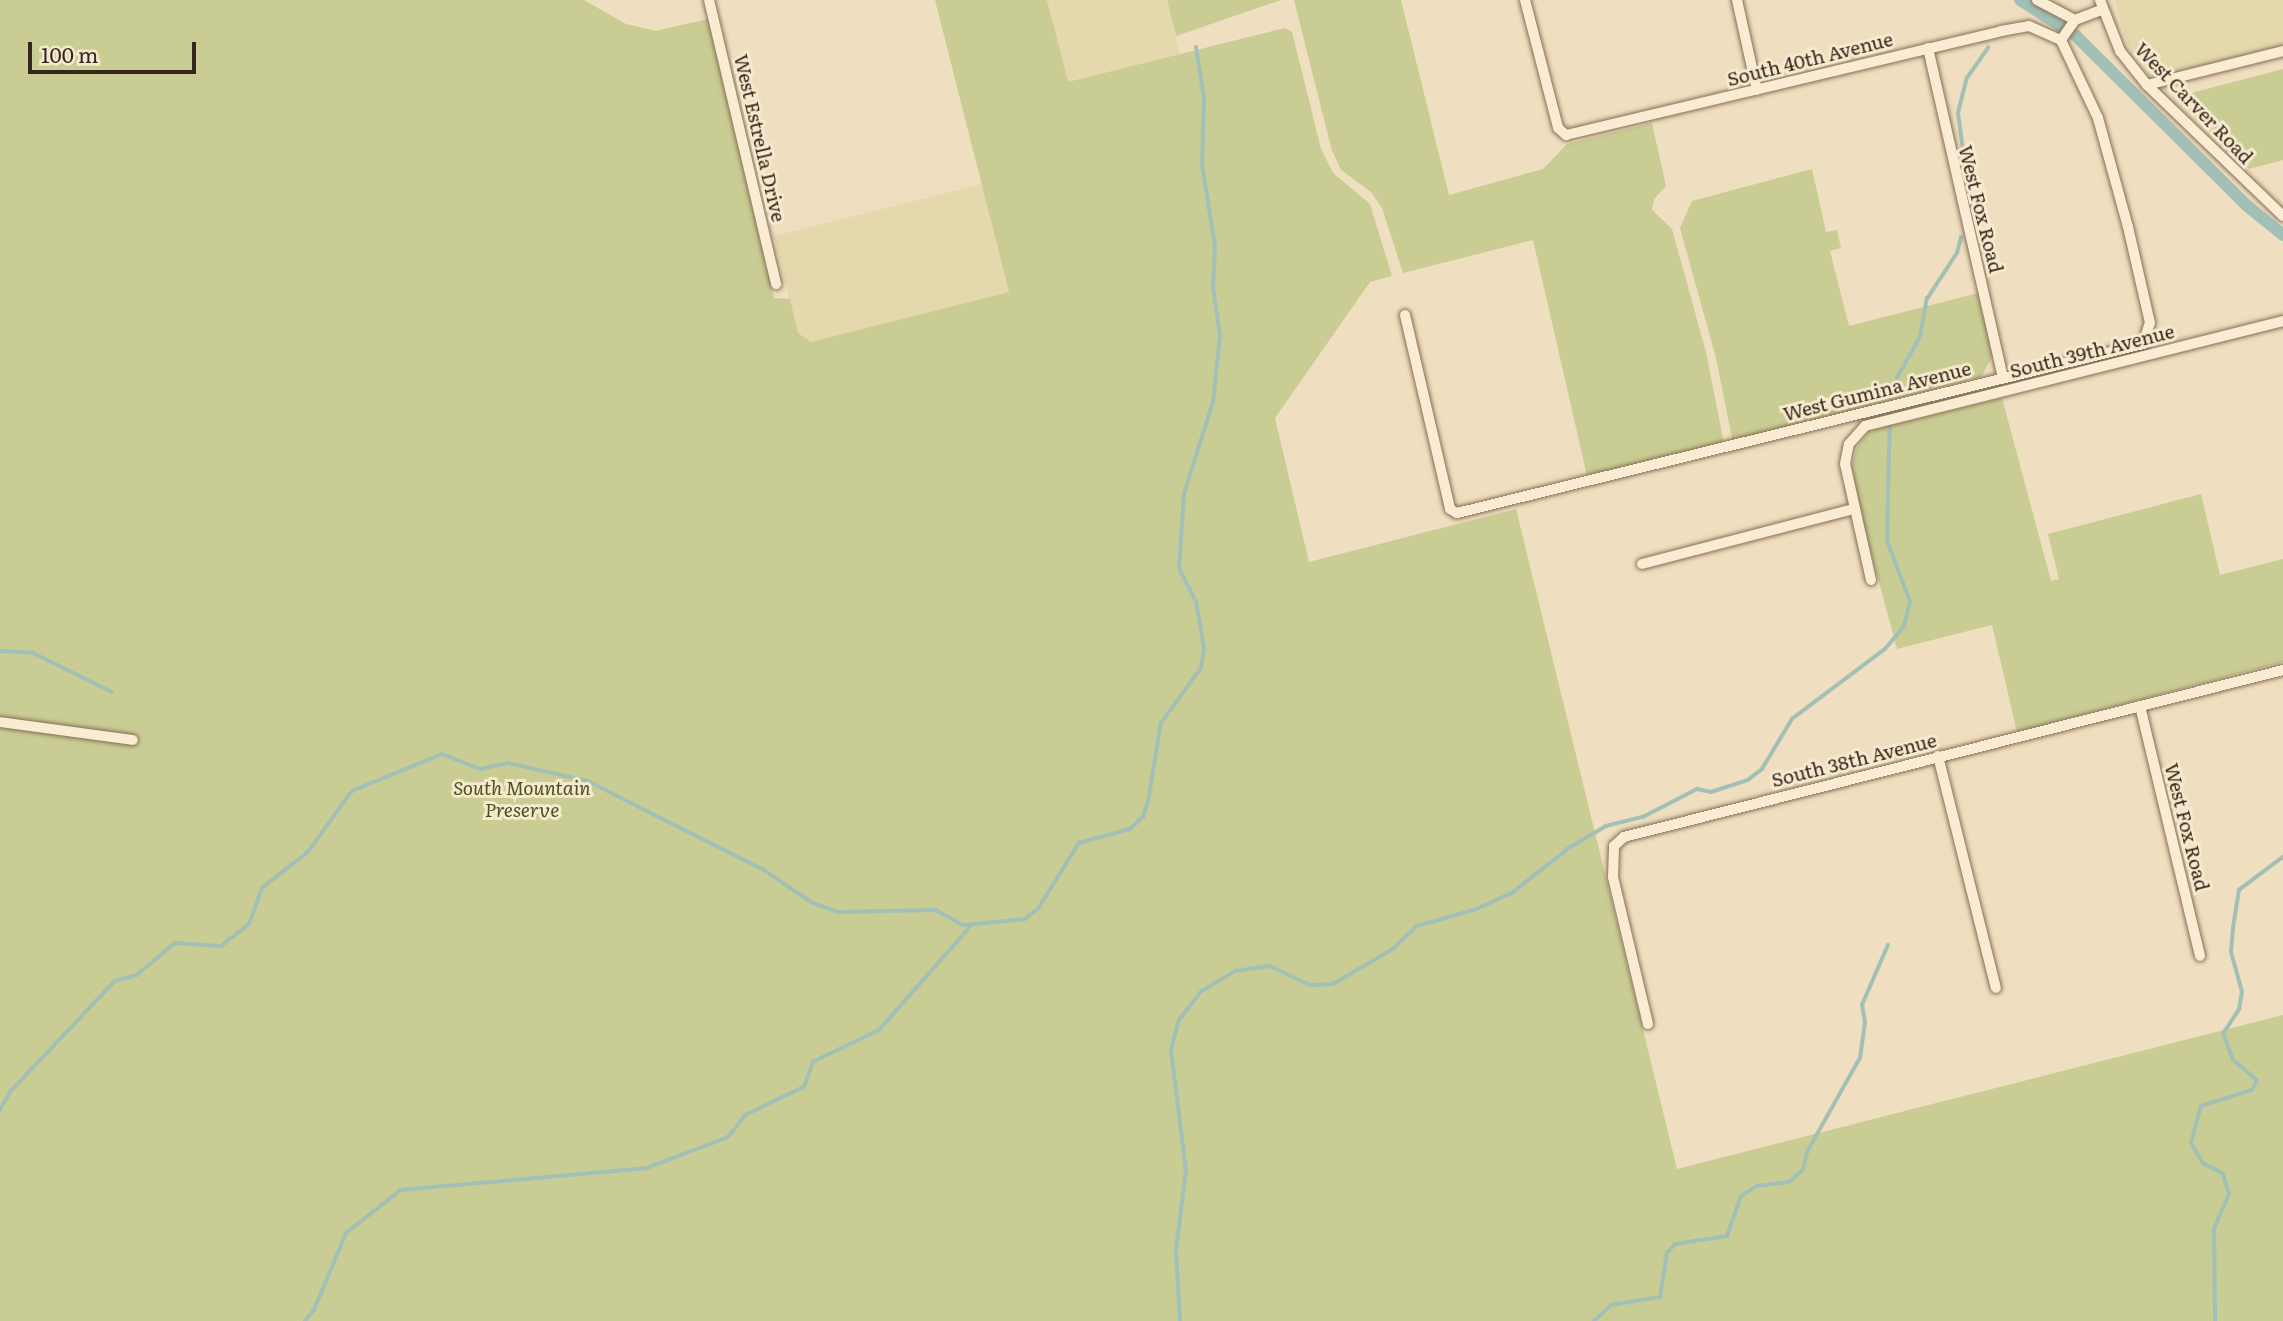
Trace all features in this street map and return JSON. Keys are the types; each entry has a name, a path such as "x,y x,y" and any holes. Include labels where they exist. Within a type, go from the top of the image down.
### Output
{"street":[{"name":"West Estrella Drive","path":"709,0 776,284"},
{"name":"South 40th Avenue","path":"1525,0 1558,128 1566,135 2029,26 2062,36"},
{"path":"1737,0 1757,90"},
{"path":"2036,0 2075,20"},
{"path":"2062,36 2075,20 2101,5"},
{"name":"West Carver Road","path":"2101,5 2120,51 2147,85 2283,216"},
{"name":"West Gumina Avenue","path":"1405,315 1450,509 1457,513 2143,344 2150,323 2098,118 2062,36"},
{"name":"West Fox Road","path":"1928,48 2003,378"},
{"path":"2147,85 2283,51"},
{"name":"South 39th Avenue","path":"1871,580 1845,464 1849,444 1866,426 2283,321"},
{"path":"1642,564 1853,509"},
{"name":"South 38th Avenue","path":"1648,1024 1613,877 1614,846 1625,837 2283,670"},
{"name":"West Fox Road","path":"2140,706 2200,957"},
{"path":"0,722 133,740"},
{"path":"1938,756 1996,989"}],"shaded area":[{"path":"1047,0 1167,0 1180,55 1067,83"},
{"path":"2115,0 2283,0 2283,47 2157,78 2127,44"},
{"path":"982,184 1009,293 811,342 798,333 774,236"}],"green space":[{"name":"South Mountain Preserve","path":"0,0 584,0 626,24 655,31 708,19 774,298 790,299 798,333 811,342 1009,292 935,0 1047,0 1068,82 1285,28 1292,32 1321,149 1333,173 1370,204 1392,276 1370,282 1275,418 1309,562 1516,509 1677,1169 2283,1015 2283,1321 0,1321"},
{"path":"1167,0 1281,0 1176,36"},
{"path":"1294,0 1401,0 1449,195 1543,169 1567,144 1652,123 1666,186 1654,199 1652,210 1672,229 1706,352 1724,444 1588,480 1533,240 1403,273 1382,208 1371,192 1341,170 1332,151"},
{"path":"2283,69 2283,160 2249,169 2176,97"},
{"path":"1812,169 1826,232 1837,230 1841,248 1830,251 1849,326 1978,293 1994,354 1981,377 1733,443 1716,358 1680,228 1692,201"},
{"path":"2002,398 2051,581 2059,579 2048,534 2201,494 2220,575 2283,559 2283,662 2017,732 1992,625 1897,649 1859,508 1852,467 1857,447 1870,431"}],"waterway":[{"path":"2020,0 2075,35 2246,205 2283,235"},
{"path":"0,1110 10,1092 115,981 137,975 175,943 221,946 249,924 262,888 308,852 352,791 442,754 480,769 508,763 588,781 764,870 813,903 838,912 936,910 963,925 1025,919 1038,909 1079,843 1130,829 1143,817 1148,802 1161,723 1201,668 1204,648 1196,602 1179,569 1184,494 1213,402 1220,335 1213,288 1215,246 1202,165 1204,98 1196,48"},
{"path":"1972,219 1958,113 1967,78 1988,48"},
{"path":"1180,1321 1176,1250 1186,1171 1171,1050 1179,1020 1202,991 1235,971 1270,966 1310,985 1333,984 1393,949 1417,926 1474,910 1512,893 1569,848 1606,826 1643,817 1697,789 1711,792 1748,780 1762,769 1792,719 1885,649 1904,626 1910,602 1887,541 1890,404 1898,376 1920,337 1927,299 1957,253 1961,238"},
{"path":"0,651 33,653 112,692"},
{"path":"2215,1321 2214,1229 2229,1194 2223,1174 2203,1164 2191,1143 2201,1106 2252,1090 2257,1081 2233,1060 2223,1034 2239,1009 2242,992 2231,952 2233,928 2239,890 2283,857"},
{"path":"305,1321 314,1310 346,1233 401,1190 647,1168 728,1137 745,1115 804,1087 813,1062 879,1030 972,925"},
{"path":"1594,1321 1611,1305 1660,1297 1667,1253 1675,1244 1727,1236 1741,1196 1757,1186 1789,1182 1803,1170 1807,1152 1860,1058 1865,1022 1862,1005 1888,945"}]}
